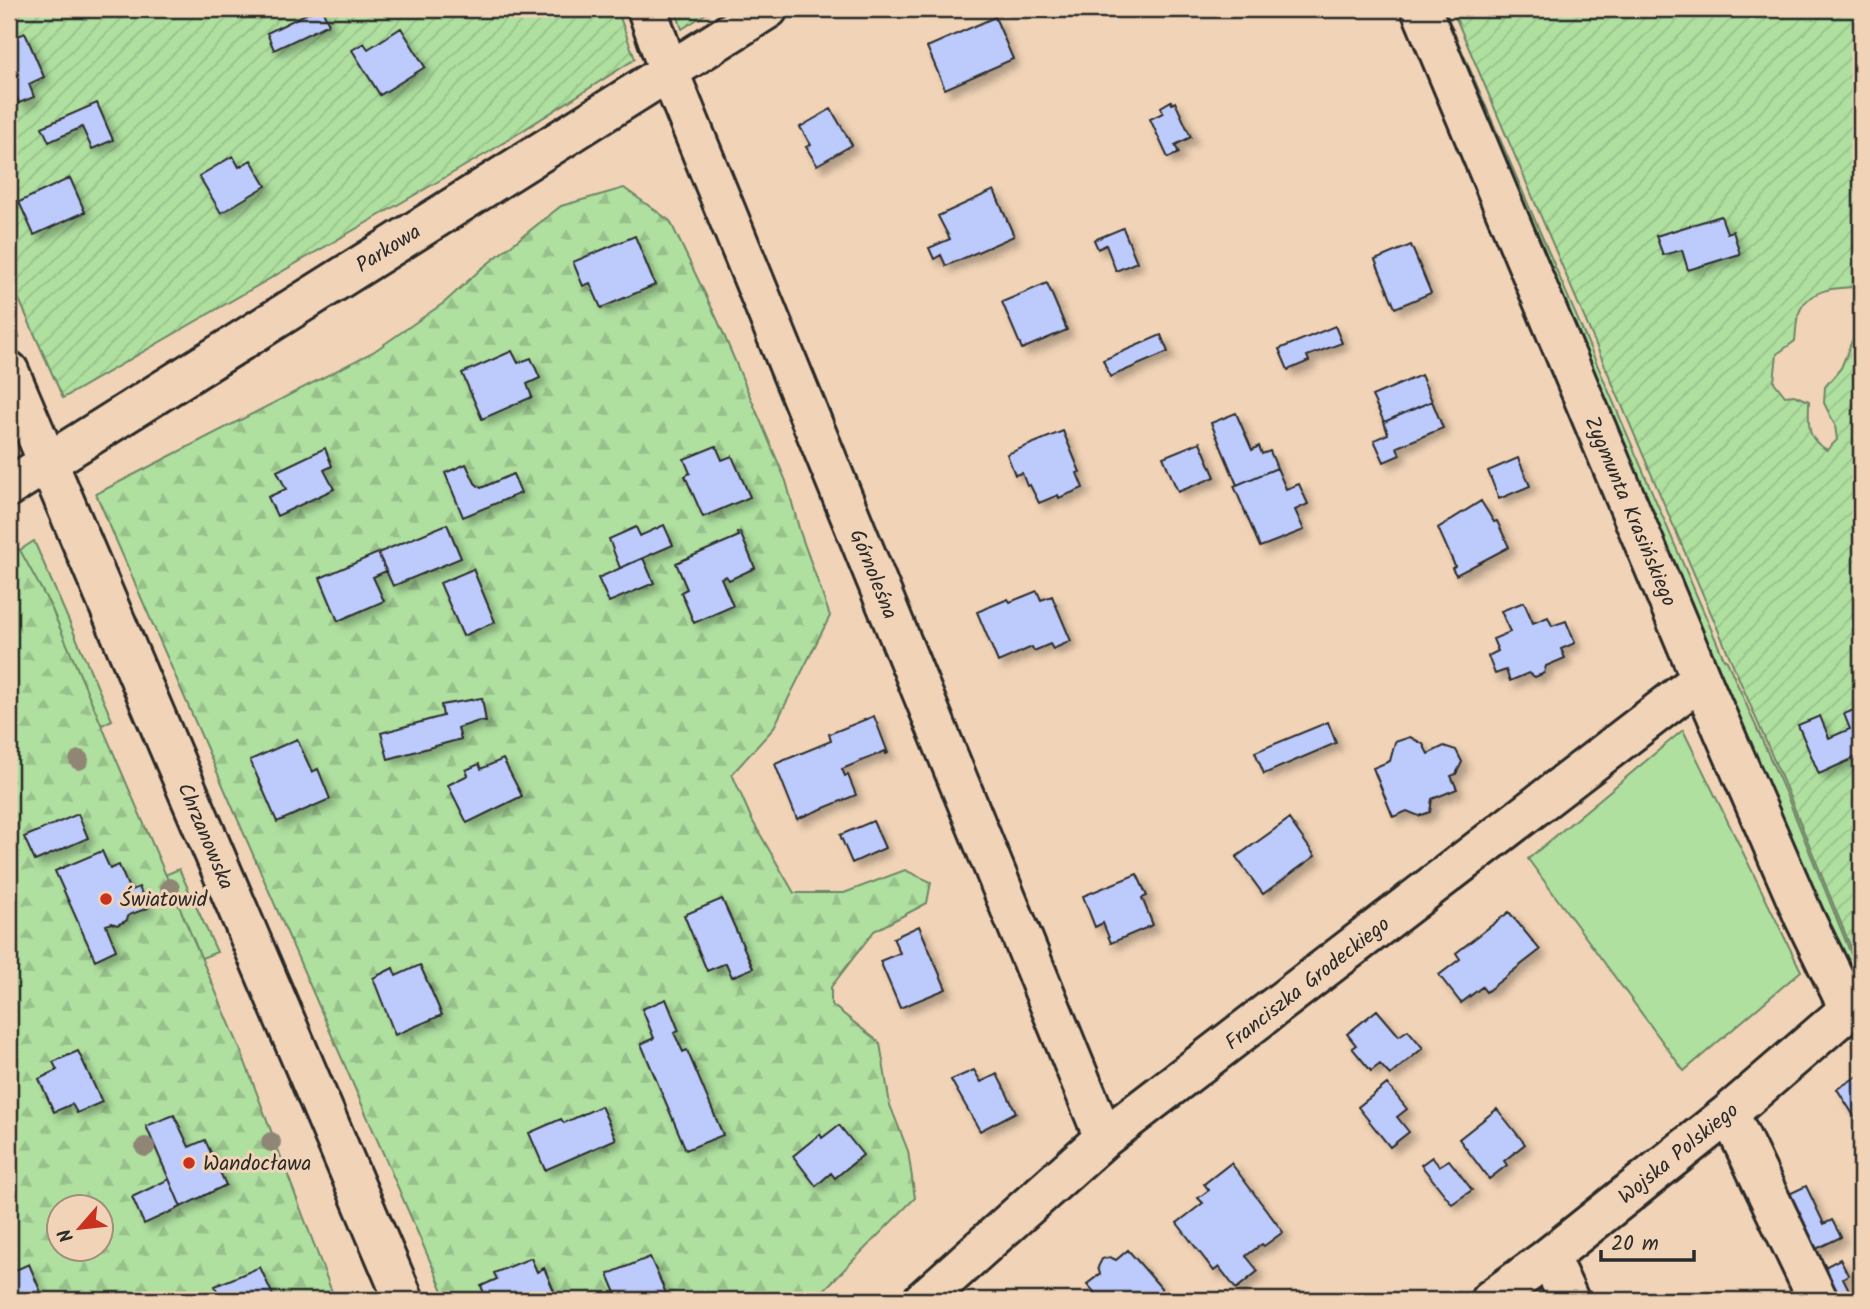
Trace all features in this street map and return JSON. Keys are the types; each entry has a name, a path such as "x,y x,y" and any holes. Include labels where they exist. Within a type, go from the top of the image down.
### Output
{"street":[{"name":"Górnoleśna","path":"647,9 669,72 1104,1138"},
{"name":"Parkowa","path":"9,486 768,9"},
{"name":"Zygmunta Krasińskiego","path":"1421,9 1701,679 1804,917 1855,1004"},
{"name":"Chrzanowska","path":"9,371 404,1300"},
{"name":"Franciszka Grodeckiego","path":"923,1300 1104,1138 1701,679"},
{"name":"Wojska Polskiego","path":"1490,1300 1545,1260 1729,1112 1855,1004"},
{"path":"1729,1112 1818,1300"},
{"path":"1545,1260 1557,1275 1569,1300"}],"green space":[{"path":"9,9 617,9 635,59 489,152 63,398 9,277"},
{"path":"675,9 713,9 682,29"},
{"path":"1435,9 1444,9 1724,659 1789,801 1853,959 1861,961 1861,978 1846,967"},
{"path":"1452,9 1861,9 1861,287 1825,291 1809,298 1798,316 1795,341 1777,354 1774,382 1785,396 1794,395 1809,401 1810,430 1815,441 1827,450 1837,440 1835,425 1824,403 1825,387 1841,368 1854,336 1861,336 1861,959 1855,958 1791,800"},
{"path":"624,188 670,221 718,321 786,481 800,532 830,616 773,729 732,774 752,820 794,893 844,893 905,870 931,882 927,903 874,931 831,987 831,1004 880,1043 890,1105 908,1151 915,1198 814,1300 447,1300 96,494 373,352 445,302 481,269 561,206"},
{"path":"34,541 112,720 9,771 9,557"},
{"path":"9,545 20,550 51,607 239,1046 335,1300 9,1300"},
{"path":"1683,730 1801,971 1684,1071 1528,859"},
{"path":"179,869 217,952 93,1001 153,880"}],"building":[{"path":"316,9 322,9 329,24 274,50 267,33"},
{"path":"995,17 1013,59 945,89 927,47"},
{"path":"401,28 425,67 380,95 352,50 364,43 368,49"},
{"path":"25,33 44,77 29,84 34,97 19,103 14,91 9,93 9,40"},
{"path":"1171,101 1172,104 1175,102 1191,137 1175,145 1179,153 1168,158 1150,119 1163,113 1161,107"},
{"path":"97,103 113,140 92,149 82,127 49,142 42,127"},
{"path":"831,109 852,145 817,165 806,147 811,145 800,127"},
{"path":"233,156 239,167 251,160 266,186 221,213 199,176"},
{"path":"70,178 85,212 34,235 19,202"},
{"path":"994,190 1014,236 946,266 941,255 934,259 929,248 950,239 938,216"},
{"path":"1721,216 1727,233 1733,231 1740,254 1688,270 1682,250 1663,255 1656,236"},
{"path":"1123,228 1137,262 1116,271 1106,245 1098,249 1094,240"},
{"path":"635,236 655,285 601,308 590,283 583,286 573,262"},
{"path":"1411,245 1431,293 1395,308 1375,260"},
{"path":"1047,283 1067,330 1022,349 1002,302"},
{"path":"1335,326 1342,343 1307,356 1309,361 1288,370 1279,349"},
{"path":"1161,335 1168,352 1110,377 1103,360"},
{"path":"512,351 518,363 531,358 540,378 527,384 532,397 482,419 462,373"},
{"path":"1421,375 1432,401 1384,422 1372,396"},
{"path":"1432,401 1443,428 1397,447 1400,455 1384,462 1374,440 1388,434 1384,422"},
{"path":"1236,413 1252,450 1259,446 1262,454 1270,451 1277,468 1237,485 1211,423"},
{"path":"1063,431 1080,472 1077,473 1083,488 1039,503 1022,473 1015,475 1007,454"},
{"path":"1200,442 1215,477 1178,492 1163,457"},
{"path":"716,446 722,460 732,456 750,497 703,517 685,476 690,473 684,459"},
{"path":"325,448 332,466 324,470 334,489 277,516 268,497 286,489 277,471"},
{"path":"1518,458 1530,486 1499,499 1488,471"},
{"path":"466,464 475,483 481,488 513,474 521,493 463,517 445,473"},
{"path":"1277,468 1286,489 1299,484 1308,504 1295,510 1304,530 1260,547 1234,486"},
{"path":"1481,501 1494,522 1497,521 1509,547 1456,575 1452,568 1455,566 1438,528"},
{"path":"447,524 461,558 393,586 378,553"},
{"path":"664,525 673,545 620,568 609,539 636,527 640,536"},
{"path":"740,532 755,568 729,580 726,576 721,578 733,606 694,623 681,592 687,589 676,563 739,536 737,533"},
{"path":"378,553 386,571 373,577 384,601 338,621 320,578"},
{"path":"643,558 654,583 609,602 598,578"},
{"path":"473,569 495,622 463,636 440,583"},
{"path":"1037,591 1041,600 1052,596 1071,641 1053,649 1050,644 1034,651 1032,647 998,662 977,612"},
{"path":"1524,602 1533,623 1548,617 1552,626 1566,621 1575,643 1561,649 1565,658 1546,666 1544,673 1535,677 1529,673 1510,681 1506,670 1495,674 1488,656 1498,651 1493,639 1510,632 1501,611"},
{"path":"482,698 486,722 479,721 458,728 461,739 388,759 381,733 443,716 441,705"},
{"path":"1861,707 1861,755 1819,774 1798,725 1820,716 1829,738 1850,729 1844,714"},
{"path":"874,716 888,753 885,751 842,769 845,776 848,775 856,795 797,819 775,764 831,741 829,734"},
{"path":"1328,722 1336,743 1264,774 1255,752"},
{"path":"1410,737 1423,744 1428,754 1444,746 1456,750 1462,762 1456,774 1451,776 1457,789 1432,799 1430,812 1419,816 1407,811 1393,817 1373,768 1390,761 1395,742"},
{"path":"297,739 312,772 318,769 330,799 277,822 250,760"},
{"path":"503,759 522,796 467,823 448,785 468,775 466,770 479,764 481,769"},
{"path":"78,814 88,838 35,861 24,837"},
{"path":"1289,819 1315,856 1263,894 1236,857"},
{"path":"873,821 885,848 852,863 840,835"},
{"name":"Światowid","path":"102,851 110,869 119,865 130,891 139,887 148,908 129,915 126,921 117,925 106,925 116,950 95,960 55,871"},
{"path":"1137,874 1147,896 1142,898 1153,925 1111,943 1103,923 1095,927 1083,896"},
{"path":"722,899 753,968 732,977 726,963 707,971 684,915"},
{"path":"1509,912 1540,950 1486,992 1482,987 1461,1003 1439,975 1460,959 1456,953"},
{"path":"919,926 946,989 900,1008 880,961 900,953 893,938"},
{"path":"420,965 442,1015 395,1035 373,978 393,968 396,976"},
{"path":"666,999 679,1031 674,1033 683,1052 687,1050 723,1135 686,1150 641,1044 654,1038 642,1009"},
{"path":"1377,1010 1399,1036 1408,1030 1423,1048 1390,1075 1380,1064 1371,1071 1352,1048 1356,1045 1347,1034"},
{"path":"78,1051 102,1102 77,1113 72,1104 54,1112 39,1079 57,1070 53,1062"},
{"path":"974,1070 981,1082 997,1074 1016,1112 980,1131 951,1080"},
{"path":"1861,1074 1861,1127 1837,1089"},
{"path":"1387,1084 1407,1109 1397,1117 1409,1132 1390,1147 1358,1107"},
{"path":"601,1106 616,1139 545,1170 529,1133 561,1119 564,1123"},
{"path":"1497,1109 1525,1144 1504,1161 1507,1165 1489,1179 1459,1139"},
{"name":"Wandocława","path":"174,1115 189,1147 205,1140 226,1185 181,1207 146,1126"},
{"path":"839,1125 863,1155 835,1178 831,1173 816,1186 793,1156 820,1134 822,1138"},
{"path":"1432,1157 1439,1166 1449,1160 1472,1190 1452,1204 1421,1165"},
{"path":"1231,1163 1283,1232 1246,1256 1258,1271 1236,1289 1219,1267 1214,1271 1177,1223 1203,1203 1198,1198 1209,1190 1204,1184"},
{"path":"169,1179 181,1207 144,1224 132,1197"},
{"path":"1806,1186 1824,1224 1832,1220 1841,1237 1810,1252 1785,1196"},
{"path":"1128,1250 1162,1289 1149,1300 1101,1300 1087,1284 1100,1274 1098,1267 1102,1259 1110,1257 1116,1260"},
{"path":"650,1257 669,1300 619,1300 608,1274"},
{"path":"531,1258 537,1272 544,1268 558,1300 487,1300 481,1286 497,1279 494,1273"},
{"path":"1840,1259 1848,1275 1843,1278 1854,1300 1834,1300 1819,1270"},
{"path":"29,1264 44,1300 9,1300 9,1273"},
{"path":"260,1267 275,1300 221,1300 215,1286"}],"place":[{"name":"Światowid","path":"106,899"},
{"name":"Wandocława","path":"189,1163"}]}
